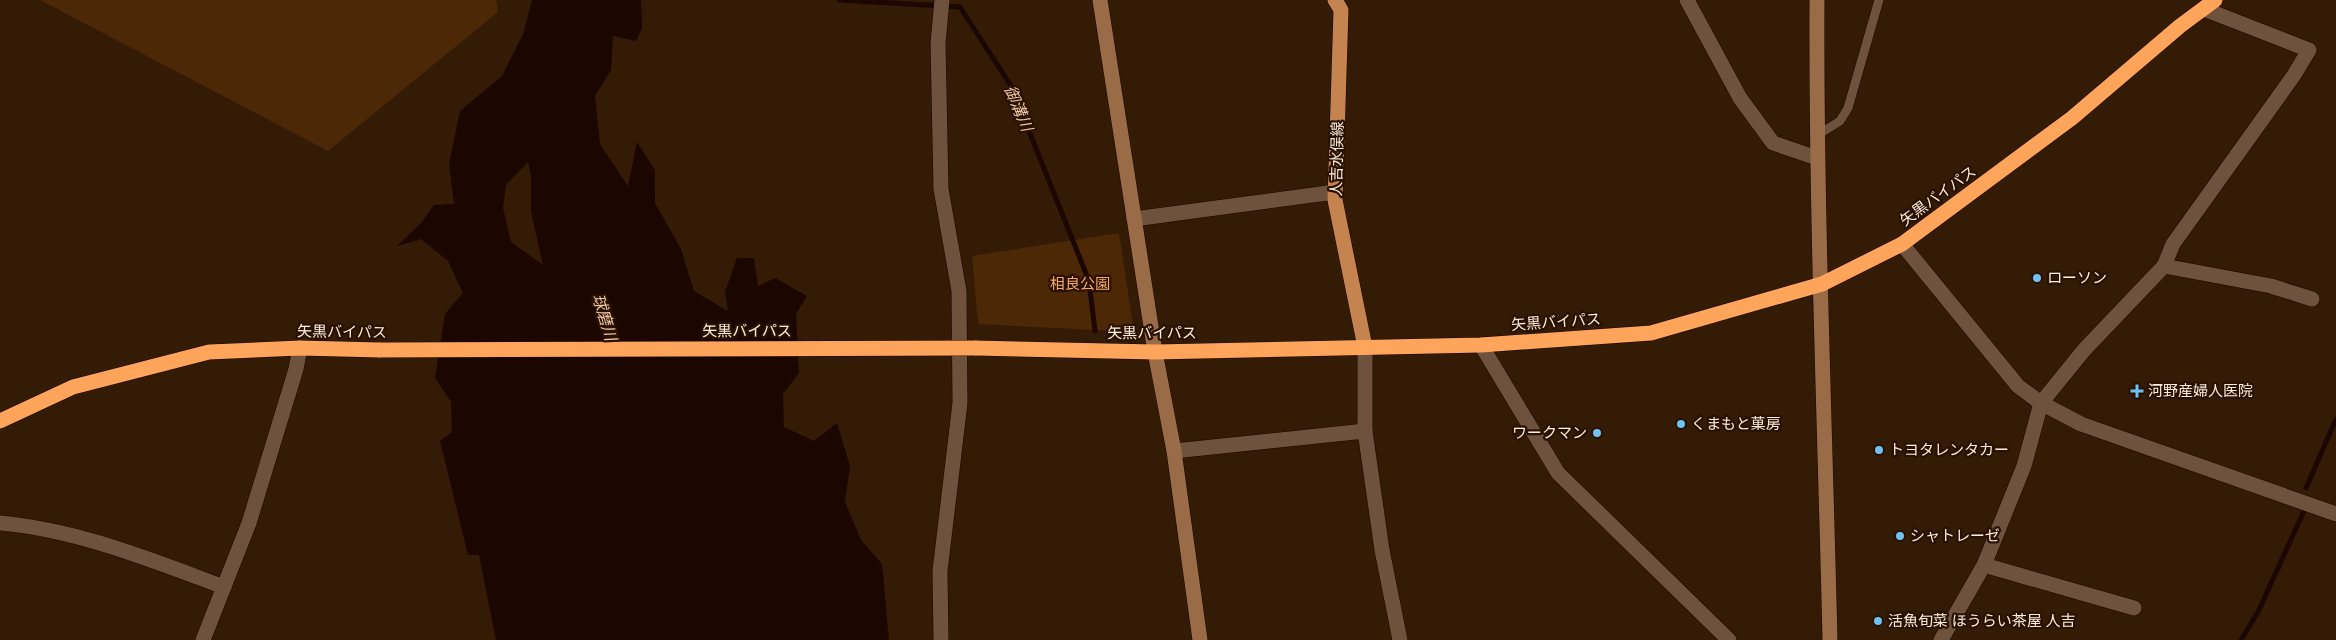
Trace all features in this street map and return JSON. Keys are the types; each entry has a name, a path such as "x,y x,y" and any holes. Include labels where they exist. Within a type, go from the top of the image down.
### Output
{"highway":[{"name":"矢黒バイパス","path":"0,421 73,387 208,352 300,348 380,350 975,348 1155,352 1481,345 1651,333 1822,284 1902,244 2072,118 2210,4"}],"main road":[{"name":"人吉水俣線","path":"1339,3 1335,192 1366,347"}],"street":[{"path":"941,640 940,571 960,403 959,291 941,189 938,43 942,0"},
{"path":"1100,0 1155,352 1174,451 1200,640"},
{"path":"1687,0 1740,98 1773,143 1816,158"},
{"path":"1816,0 1816,158 1822,284 1830,640"},
{"path":"1941,640 1984,564 2024,466 2041,403 2084,350 2164,266 2173,244 2294,75 2309,50 2210,4"},
{"path":"1134,219 1335,192"},
{"path":"1902,244 2018,386 2041,403 2081,424 2336,514"},
{"path":"2164,266 2271,286 2312,299"},
{"path":"1481,345 1558,473 1729,640"},
{"path":"1366,347 1365,431 1382,550 1400,640"},
{"path":"203,640 249,523 296,369 300,348"},
{"path":"1174,451 1365,431"},
{"path":"0,523 49,529 148,559 224,587"},
{"path":"1984,564 2134,608"}],"lane":[{"path":"1816,136 1840,121 1848,108 1879,0"}],"green space":[{"path":"40,0 496,0 498,12 328,151"},
{"name":"相良公園","path":"1119,233 1134,332 978,324 972,256"}],"water":[{"name":"球磨川","path":"532,0 641,0 642,28 636,41 613,36 611,70 595,96 600,144 628,186 637,142 655,170 655,203 681,249 694,291 728,311 725,292 737,258 754,258 758,286 775,278 807,296 796,314 799,373 783,394 784,427 814,441 837,423 850,466 845,502 861,540 882,564 889,640 496,640 479,555 468,555 440,441 452,432 451,402 435,378 445,314 463,293 448,261 421,239 397,246 421,223 434,205 454,204 449,164 460,111 502,76 523,34","holes":["528,162 531,175 531,212 543,265 511,242 503,208 506,185"]}],"waterway":[{"name":"御溝川","path":"839,0 960,7 1011,86 1089,281 1095,331"},
{"path":"2306,488 2336,419"},
{"path":"2241,640 2258,612 2304,511"}],"place":[{"name":"ローソン","path":"2037,278"},
{"name":"河野産婦人医院","path":"2137,391"},
{"name":"くまもと菓房","path":"1681,424"},
{"name":"ワークマン","path":"1597,433"},
{"name":"トヨタレンタカー","path":"1879,450"},
{"name":"シャトレーゼ","path":"1900,536"},
{"name":"活魚旬菜 ほうらい茶屋 人吉","path":"1878,621"}]}
